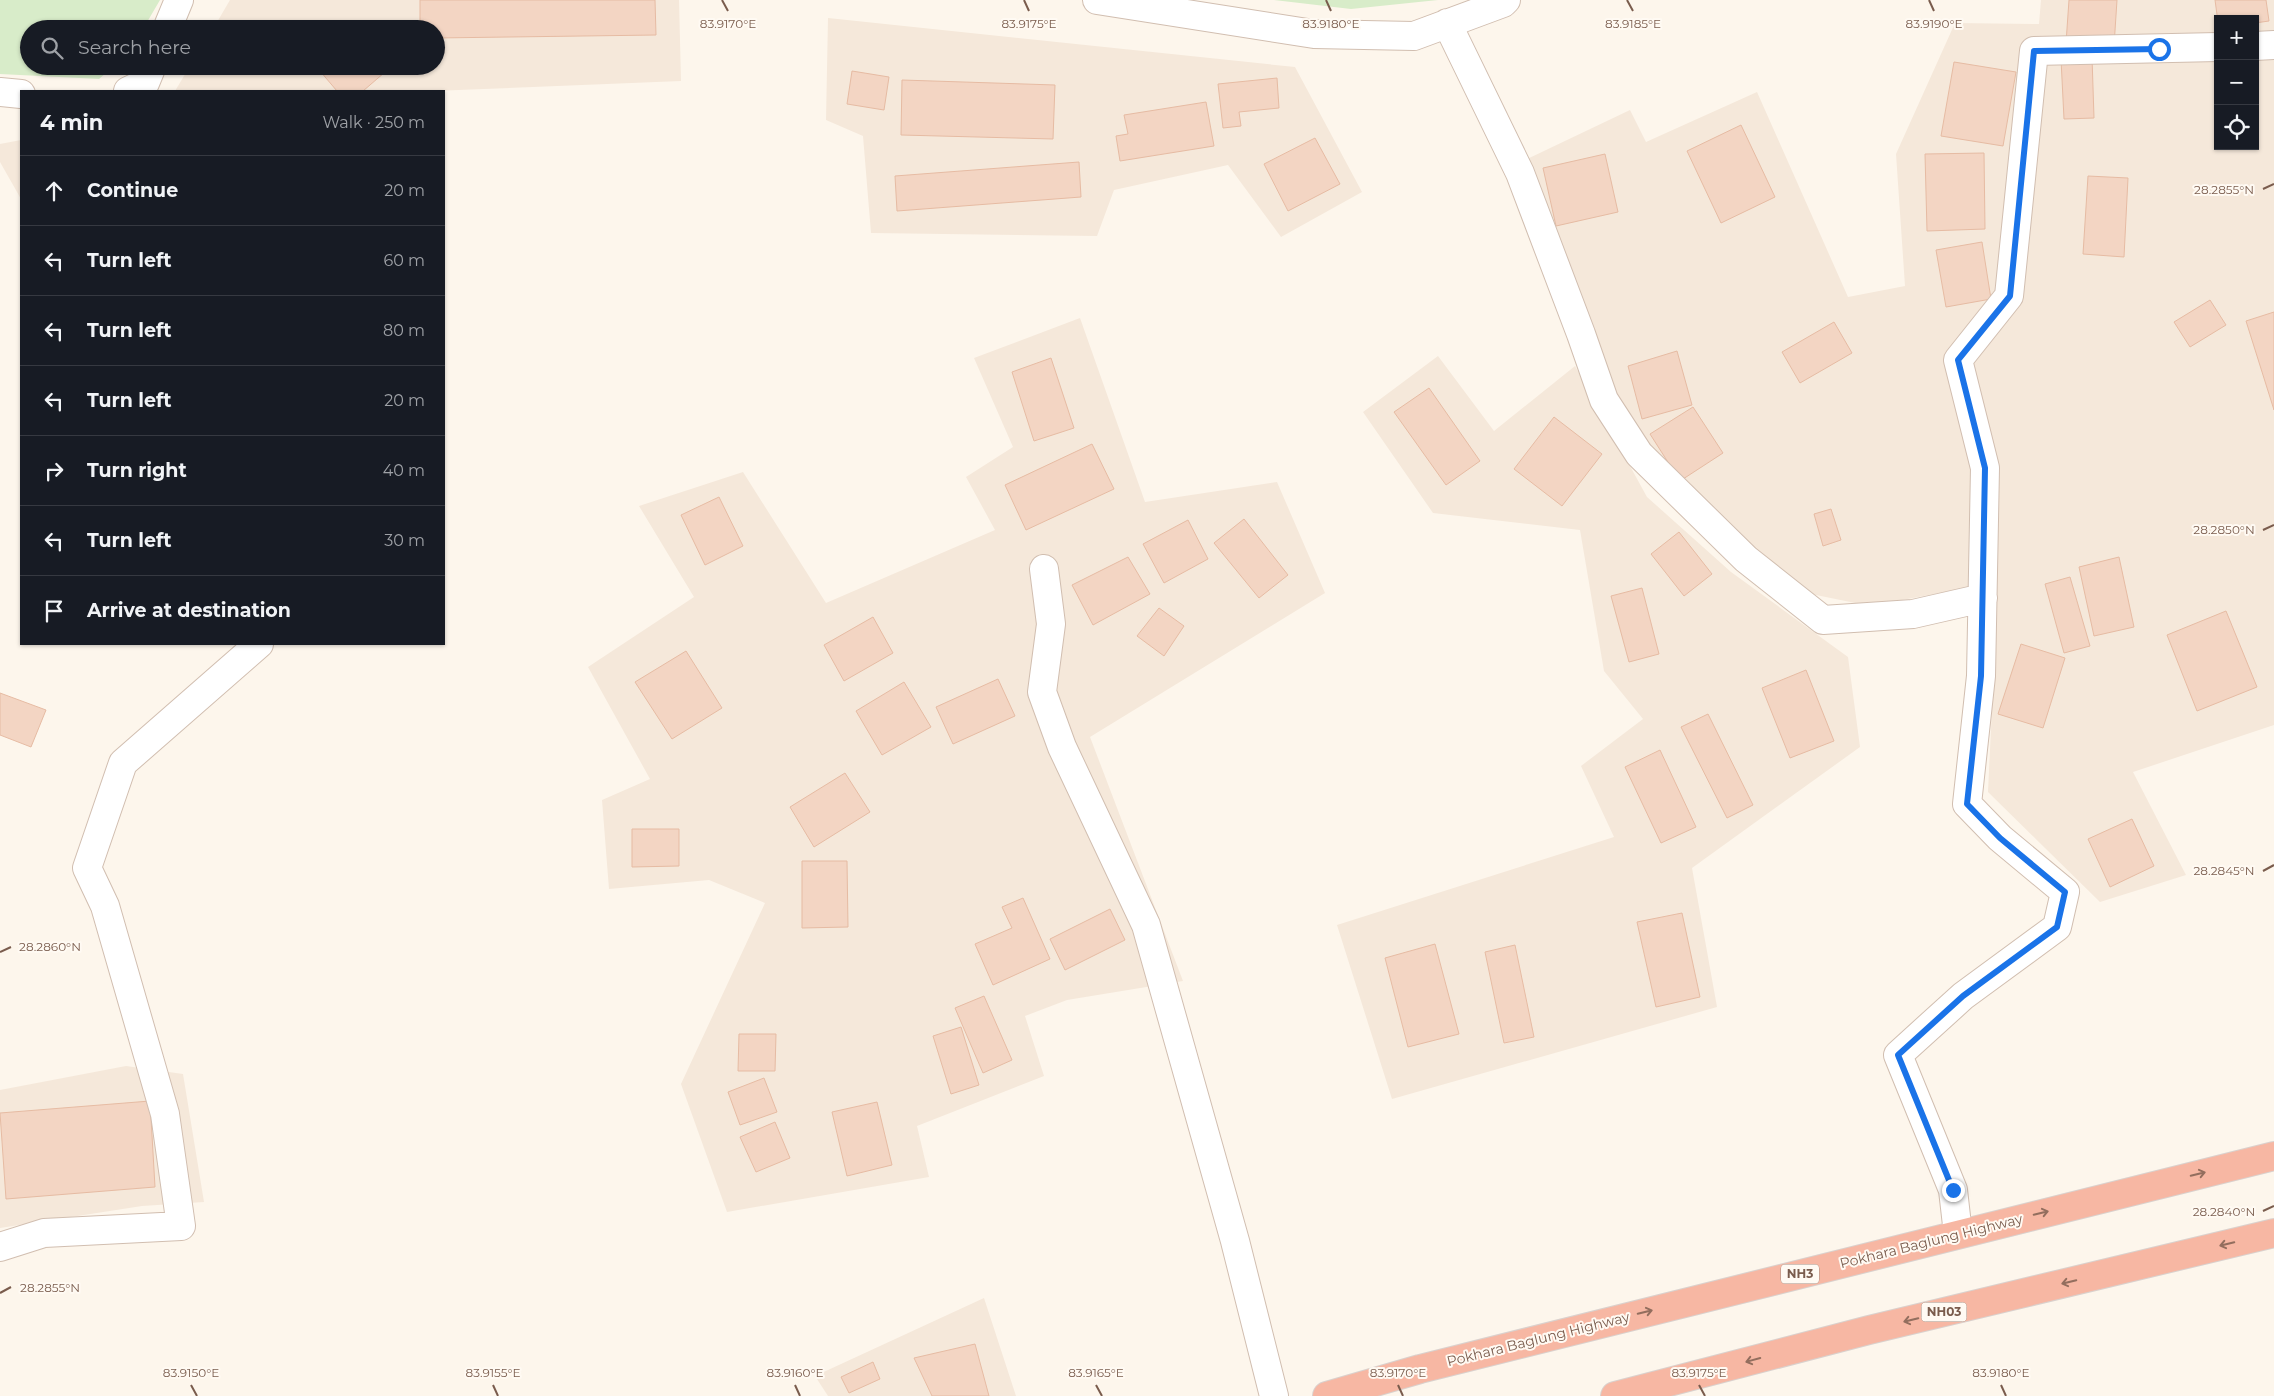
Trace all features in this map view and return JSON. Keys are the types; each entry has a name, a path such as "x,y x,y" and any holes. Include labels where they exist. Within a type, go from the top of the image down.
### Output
{"highway":[{"name":"Pokhara Baglung Highway","path":"1327,1396 1420,1369 2274,1156"},
{"name":"NH03","path":"1615,1396 1870,1330 2274,1233"}],"street":[{"path":"171,20 179,0"},
{"path":"1097,0 1314,34 1414,36 1503,3 1506,0"},
{"path":"1447,23 1520,173 1604,400 1639,454 1746,559 1823,620 1913,614 1984,598"},
{"path":"2259,46 2274,45"},
{"path":"1958,1234 1953,1190 1898,1055 1963,996 2057,927 2065,892 2000,838 1967,804 1981,676 1985,468 1958,360 2010,296 2034,51 2214,47"},
{"path":"130,90 145,83 148,75"},
{"path":"0,92 20,94"},
{"path":"1044,569 1051,624 1042,692 1062,747 1146,925 1235,1241 1274,1396"},
{"path":"0,1247 44,1233 181,1226 165,1114 106,906 87,868 124,763 258,645"}],"shaded area":[{"path":"230,0 679,0 681,81 445,91 176,90 185,75 445,75 445,20 218,20"},
{"path":"2041,0 2274,0 2274,725 2133,772 2186,875 2100,902 1988,792 1993,687 1993,583 1870,606 1811,594 1681,489 1617,406 1521,162 1630,110 1646,142 1757,92 1848,297 1905,286 1896,154 1955,23 2039,24"},
{"path":"828,18 1295,67 1362,192 1281,237 1228,165 1114,190 1097,236 871,233 863,136 826,120"},
{"path":"20,140 20,197 0,162 0,144"},
{"path":"1080,318 1145,502 1277,482 1325,593 1090,737 1183,981 1067,1000 1025,1016 1044,1076 917,1126 929,1177 727,1212 681,1084 765,903 709,880 609,889 602,800 650,779 588,667 694,597 639,506 743,472 826,603 995,530 966,477 1013,447 974,358"},
{"path":"1438,356 1494,431 1575,366 1647,497 1731,572 1848,657 1860,747 1692,868 1717,1007 1392,1099 1337,925 1614,837 1581,766 1643,719 1604,671 1580,530 1433,513 1363,412"},
{"path":"126,1066 183,1074 204,1202 142,1206 0,1228 0,1090"},
{"path":"984,1298 1016,1396 828,1396 815,1376"}],"green space":[{"path":"0,0 160,0 148,20 20,20 20,75 104,75 99,79 0,74"},
{"path":"1274,0 1438,0 1351,9"}],"building":[{"path":"420,0 655,0 656,35 445,38 445,20 420,20"},
{"path":"2069,0 2117,0 2114,46 2066,43"},
{"path":"2215,0 2266,0 2269,21 2259,22 2259,15 2217,15"},
{"path":"2092,57 2094,118 2064,119 2061,59"},
{"path":"1954,62 2016,72 2003,146 1941,136"},
{"path":"852,71 889,77 884,110 847,104"},
{"path":"323,75 382,75 364,90 336,90"},
{"path":"1277,78 1279,108 1239,112 1241,126 1223,128 1218,84"},
{"path":"902,80 1055,85 1053,139 901,135"},
{"path":"1206,102 1214,146 1120,161 1116,136 1128,134 1124,115"},
{"path":"1741,125 1775,197 1721,223 1687,151"},
{"path":"1315,138 1340,184 1288,211 1264,164"},
{"path":"1984,153 1985,229 1927,231 1925,154"},
{"path":"1605,154 1618,212 1556,226 1543,168"},
{"path":"1079,162 1081,197 897,211 895,176"},
{"path":"2088,176 2128,178 2124,257 2083,254"},
{"path":"1982,242 1991,299 1946,307 1936,250"},
{"path":"2210,300 2226,325 2190,347 2174,322"},
{"path":"2274,312 2274,410 2246,321"},
{"path":"1834,322 1852,353 1800,383 1782,352"},
{"path":"1677,351 1692,405 1642,419 1628,366"},
{"path":"1051,358 1074,428 1034,441 1012,372"},
{"path":"1429,388 1480,461 1446,485 1394,412"},
{"path":"1693,407 1723,453 1680,481 1650,434"},
{"path":"1554,417 1602,454 1562,506 1514,469"},
{"path":"1092,444 1114,489 1026,530 1005,485"},
{"path":"719,497 743,546 705,565 681,515"},
{"path":"1831,509 1841,540 1823,546 1814,514"},
{"path":"1244,519 1288,575 1259,598 1214,543"},
{"path":"1188,520 1208,559 1164,583 1143,544"},
{"path":"1679,532 1712,574 1684,596 1651,554"},
{"path":"1128,557 1150,594 1093,625 1072,585"},
{"path":"2119,557 2134,627 2094,636 2079,567"},
{"path":"2070,577 2090,646 2064,653 2045,584"},
{"path":"1642,588 1659,654 1629,662 1611,596"},
{"path":"1159,608 1184,626 1164,656 1137,636"},
{"path":"2226,611 2257,687 2197,711 2167,635"},
{"path":"873,617 893,653 844,681 824,645"},
{"path":"2021,644 2065,658 2043,728 1998,714"},
{"path":"686,651 722,708 672,739 635,682"},
{"path":"1806,670 1834,741 1790,758 1762,688"},
{"path":"998,679 1015,716 953,744 936,707"},
{"path":"904,682 931,727 882,755 856,711"},
{"path":"0,693 46,710 31,747 0,735"},
{"path":"1708,714 1753,805 1727,818 1681,727"},
{"path":"1660,750 1696,827 1661,843 1625,767"},
{"path":"845,773 870,812 814,847 790,807"},
{"path":"2132,819 2154,866 2110,887 2088,839"},
{"path":"632,829 679,829 679,866 632,867"},
{"path":"802,861 847,861 848,927 802,928"},
{"path":"1023,898 1050,959 993,985 975,944 1012,928 1002,907"},
{"path":"1110,909 1125,940 1065,970 1050,939"},
{"path":"1682,913 1700,997 1656,1007 1637,922"},
{"path":"1435,944 1459,1034 1408,1047 1385,958"},
{"path":"1515,945 1534,1037 1504,1043 1485,952"},
{"path":"984,996 1012,1060 983,1073 955,1008"},
{"path":"961,1027 979,1085 951,1094 933,1036"},
{"path":"739,1034 776,1034 775,1071 738,1071"},
{"path":"764,1078 777,1112 740,1125 728,1092"},
{"path":"150,1101 155,1187 6,1199 0,1113"},
{"path":"877,1102 892,1165 847,1176 832,1112"},
{"path":"775,1122 790,1158 756,1172 740,1137"},
{"path":"975,1344 989,1396 932,1396 914,1358"},
{"path":"873,1362 880,1379 849,1393 841,1377"}],"route":[{"path":"1953,1190 1898,1055 1963,996 2057,927 2065,892 2000,838 1967,804 1981,676 1984,607 1985,468 1958,360 2010,296 2020,176 2034,51 2159,49"}]}
